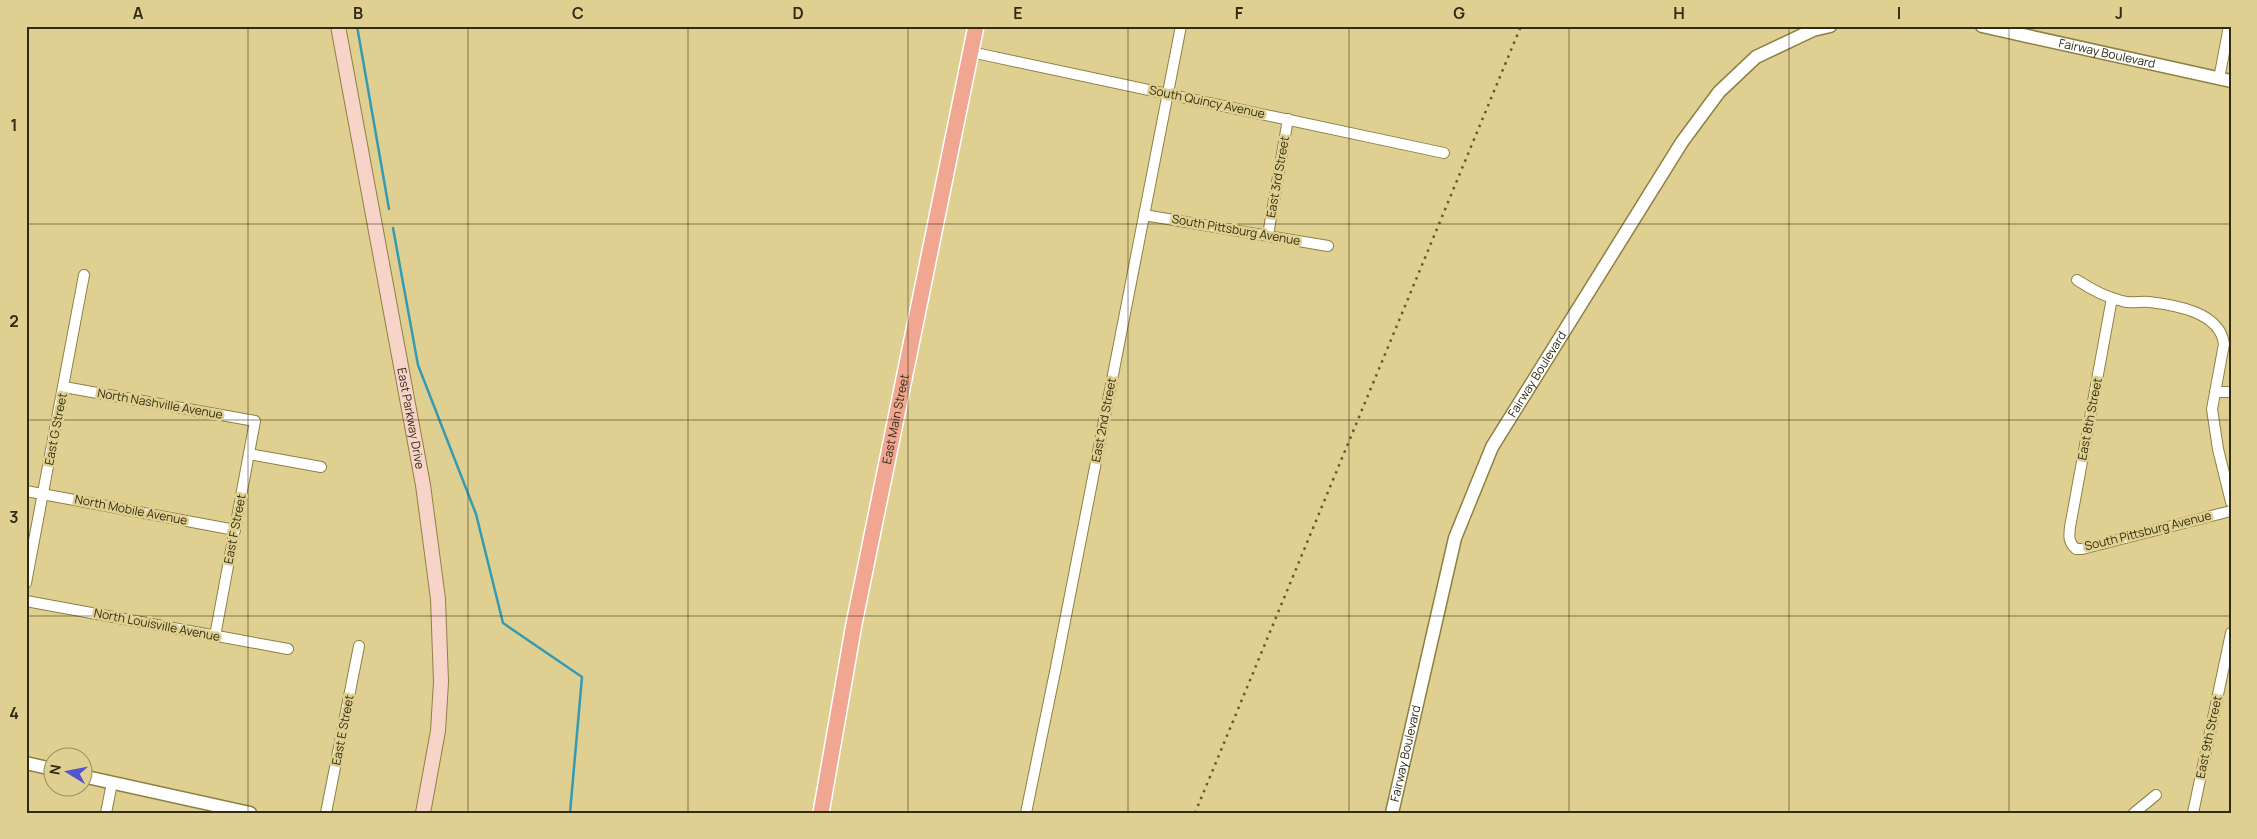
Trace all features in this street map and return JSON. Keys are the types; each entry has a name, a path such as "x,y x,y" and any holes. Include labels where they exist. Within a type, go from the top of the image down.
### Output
{"main road":[{"name":"East Parkway Drive","path":"338,26 423,485 438,599 441,682 438,731 423,813"},
{"name":"East Main Street","path":"821,813 854,624 976,26"}],"street":[{"name":"East 2nd Street","path":"1026,813 1181,26"},
{"name":"Fairway Boulevard","path":"1392,813 1455,538 1492,447 1682,142 1719,92 1756,57 1813,30 1830,26"},
{"name":"Fairway Boulevard","path":"1982,26 2225,80"},
{"path":"2225,80 2229,26"},
{"name":"South Quincy Avenue","path":"971,52 1444,153"},
{"name":"East 3rd Street","path":"1268,235 1288,119"},
{"name":"South Pittsburg Avenue","path":"1144,215 1328,246"},
{"name":"East G Street","path":"26,583 84,275"},
{"path":"2077,280 2096,293 2124,302 2148,302 2182,307 2209,320 2223,336 2224,344 2212,410 2218,449 2231,502"},
{"name":"East 8th Street","path":"2069,539 2112,298"},
{"name":"North Nashville Avenue","path":"64,387 255,422"},
{"path":"2215,392 2231,392"},
{"name":"East F Street","path":"214,636 255,422"},
{"path":"249,454 321,467"},
{"name":"North Mobile Avenue","path":"26,491 235,530"},
{"name":"South Pittsburg Avenue","path":"2069,539 2076,549 2082,549 2231,511"},
{"name":"North Louisville Avenue","path":"26,601 288,649"},
{"name":"East 9th Street","path":"2193,813 2231,633"},
{"name":"East E Street","path":"326,813 359,646"},
{"path":"26,763 42,767"},
{"path":"92,778 250,813"},
{"path":"106,813 112,783"},
{"path":"2134,813 2156,795"}],"waterway":[{"path":"357,26 389,209"},
{"path":"393,228 418,365 476,514 503,623 582,677 570,813"}],"railway":[{"path":"1195,813 1521,26"}]}
